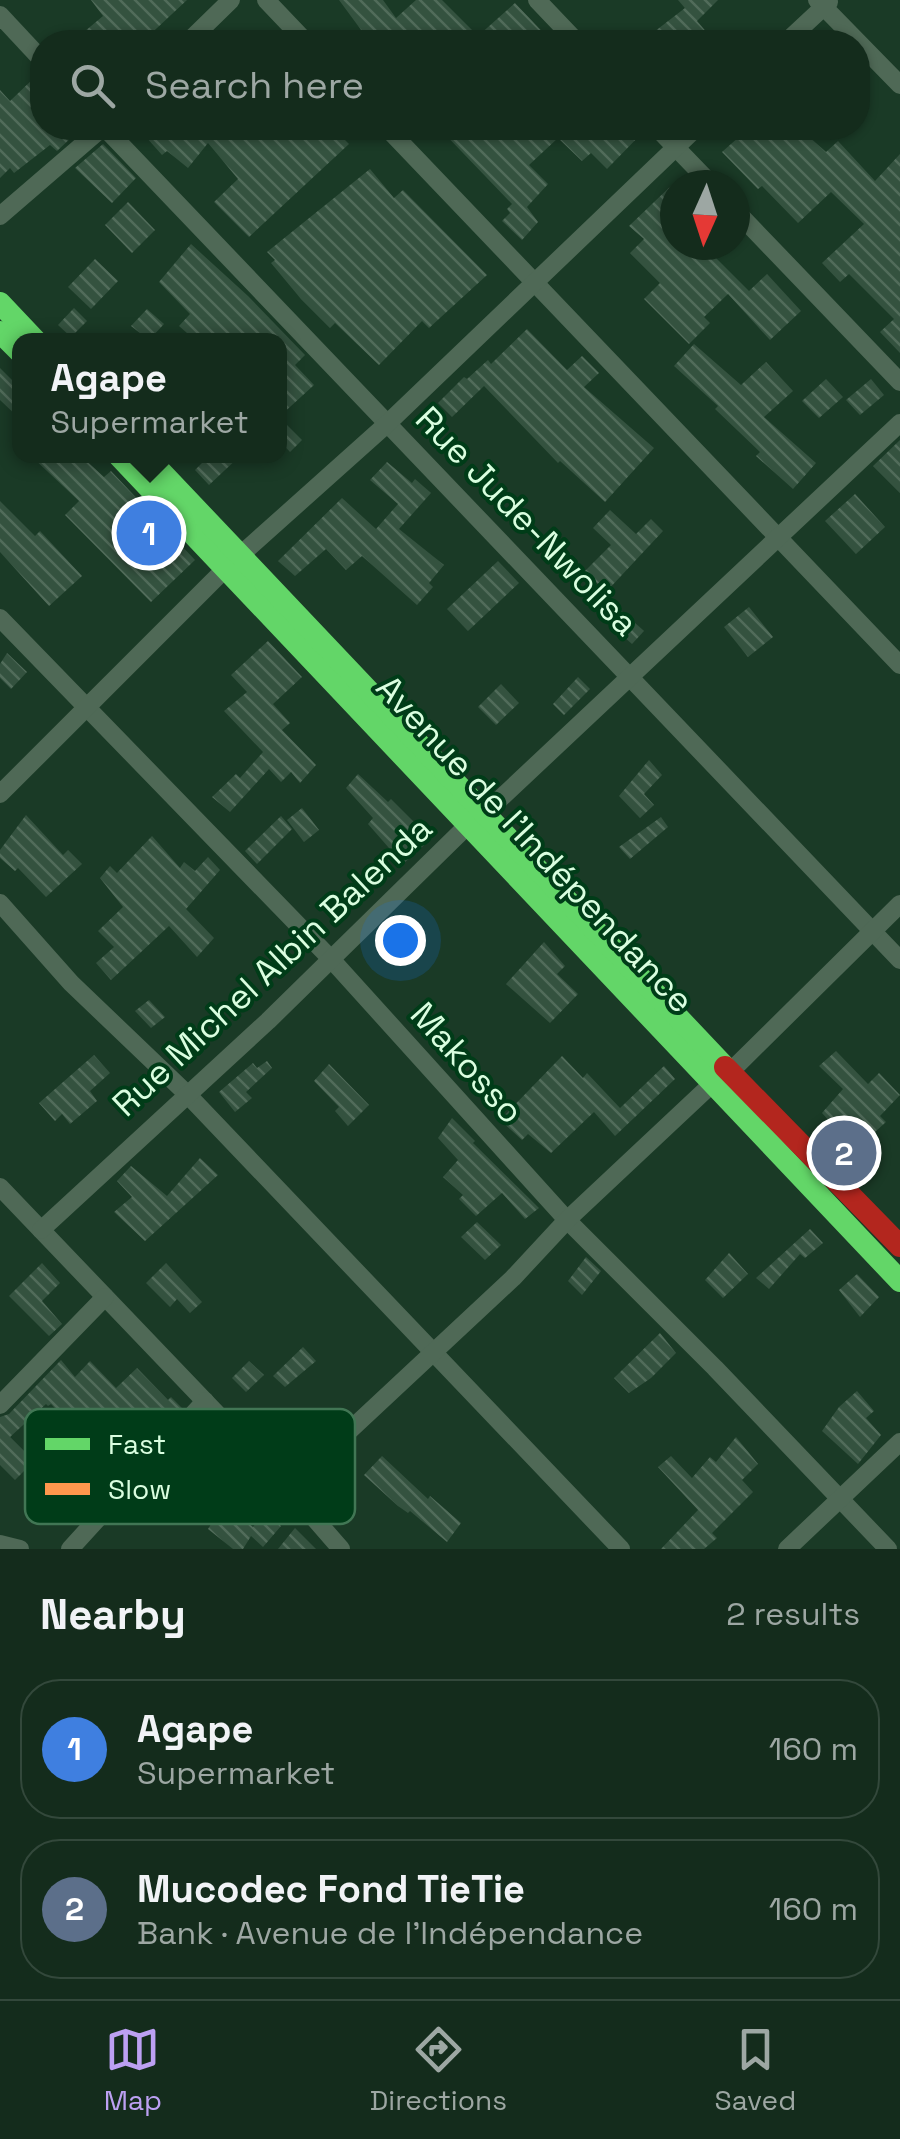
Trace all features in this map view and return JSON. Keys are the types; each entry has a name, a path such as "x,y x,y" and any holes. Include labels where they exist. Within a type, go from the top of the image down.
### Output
{"street":[{"path":"200,30 231,0"},
{"path":"266,0 295,30"},
{"path":"537,0 566,30"},
{"path":"797,30 824,2 850,30"},
{"path":"0,15 30,47"},
{"path":"870,52 900,85"},
{"path":"0,216 90,140"},
{"name":"Rue Jude-Nwolisa","path":"116,140 900,960"},
{"path":"399,140 900,665"},
{"path":"669,140 698,170"},
{"path":"0,794 234,561 388,423 683,140"},
{"path":"750,226 900,382"},
{"path":"0,303 28,333"},
{"name":"Rue Michel Albin Balenda","path":"41,1230 900,424"},
{"name":"Avenue de l'Indépendance","path":"127,463 234,561"},
{"name":"Avenue de l'Indépendance","path":"152,463 234,561 722,1077 900,1282"},
{"name":"Makosso","path":"0,618 331,959 566,1220 716,1368 888,1549"},
{"path":"0,903 71,982 186,1093 620,1549"},
{"path":"355,1425 513,1278 566,1220 722,1077 900,904"},
{"name":"Avenue de l'Indépendance","path":"722,1077 900,1246"},
{"path":"4,1198 41,1230 212,1409"},
{"path":"0,1404 105,1297"},
{"path":"199,1409 205,1402"},
{"path":"787,1549 900,1442"},
{"path":"70,1549 93,1524"},
{"path":"319,1524 341,1549"},
{"path":"0,1544 20,1549"}],"building":[{"path":"91,0 187,0 155,30 86,30 103,16"},
{"path":"339,0 383,0 396,18 416,0 442,0 472,30 361,30"},
{"path":"678,0 718,0 697,21 705,30 657,30 685,8"},
{"path":"515,3 541,30 485,30"},
{"path":"30,82 30,140 69,140 57,151 50,145 14,173 10,168 0,178 0,90 10,101"},
{"path":"149,140 345,140 349,144 249,237 214,202 238,179 208,143 188,168 167,151 162,155"},
{"path":"451,140 556,140 529,165 548,184 527,207 538,222 522,240 502,221 512,204"},
{"path":"560,140 635,140 607,169 591,153 582,161"},
{"path":"736,140 812,140 826,152 838,141 875,181 900,154 900,353 880,332 894,319 849,274 840,282 822,263 864,224 831,192 798,223 762,186 758,189 750,181 750,170 740,170 722,152"},
{"path":"103,144 136,178 112,203 75,168"},
{"path":"370,169 394,198 403,190 487,275 429,328 422,321 379,365 335,323 330,328 301,299 271,263 275,260 267,252"},
{"path":"660,196 660,260 718,260 749,291 767,274 801,311 770,340 728,294 704,317 710,323 689,344 644,299 660,283 630,253 644,239 629,226"},
{"path":"128,202 155,230 132,253 105,225"},
{"path":"191,244 284,333 187,333 179,326 190,314 159,282"},
{"path":"95,259 118,281 91,309 68,287"},
{"path":"74,308 87,321 75,333 67,333 58,325"},
{"path":"147,309 164,324 156,333 140,333 131,326"},
{"path":"527,329 567,370 582,356 599,373 584,387 654,448 605,502 558,463 484,386 452,417 438,403 464,377 467,379 488,360 491,364"},
{"path":"287,336 305,355 295,365 314,385 287,410"},
{"path":"694,344 741,385 766,362 793,391 764,417 816,463 793,489 756,456 760,452 715,409 718,406 674,366"},
{"path":"0,368 12,380 12,411 0,400"},
{"path":"826,379 843,397 819,418 802,401"},
{"path":"871,379 884,395 860,415 846,400"},
{"path":"287,425 302,440 290,452 287,449"},
{"path":"900,440 900,493 873,466"},
{"path":"387,462 431,493 399,529 444,565 429,583 433,587 417,605 362,556 346,570 326,549 295,576 278,561 342,498 376,529 398,504 370,480"},
{"path":"38,463 89,463 104,477 111,471 195,560 151,602 65,515 79,501"},
{"path":"202,463 233,463 209,485 195,470"},
{"path":"855,494 885,527 856,554 825,521"},
{"path":"0,501 35,536 40,531 82,576 49,606 0,552"},
{"path":"610,510 636,534 651,519 663,531 606,592 585,571 611,545 593,528"},
{"path":"498,561 519,583 468,631 447,609"},
{"path":"615,605 644,631 632,644 603,618"},
{"path":"749,607 773,637 748,657 724,627"},
{"path":"268,641 302,677 273,704 290,723 282,730 316,765 300,783 291,772 281,782 269,769 230,812 212,797 236,774 240,778 263,752 224,711 247,692 231,675"},
{"path":"7,653 27,672 11,689 0,678 0,664"},
{"path":"578,677 590,689 564,715 553,704"},
{"path":"501,684 519,703 496,725 478,707"},
{"path":"649,760 662,775 644,794 654,805 640,818 619,796"},
{"path":"358,774 388,802 391,799 431,839 403,864 368,824 373,818 346,788"},
{"path":"302,808 319,830 304,842 287,820"},
{"path":"26,815 63,855 68,850 82,864 46,897 18,868 15,871 0,858 0,850"},
{"path":"281,816 292,829 257,864 245,851"},
{"path":"661,817 668,827 630,859 619,847"},
{"path":"152,836 180,868 184,862 195,871 208,857 220,870 186,909 214,938 197,957 169,926 111,980 96,963 114,947 98,931 123,907 100,878 110,866 117,873"},
{"path":"544,942 565,966 557,974 578,994 550,1023 506,984"},
{"path":"149,1000 165,1017 151,1028 135,1011"},
{"path":"836,1051 868,1084 879,1073 900,1095 880,1116 886,1122 855,1150 822,1113 843,1089 819,1066"},
{"path":"94,1055 110,1073 90,1091 97,1101 70,1124 62,1114 55,1121 39,1103"},
{"path":"562,1056 583,1078 587,1073 620,1108 664,1066 675,1079 615,1136 594,1112 551,1153 528,1134 522,1140 500,1120"},
{"path":"267,1061 272,1068 246,1092 252,1098 235,1112 219,1092 253,1063 257,1068"},
{"path":"329,1064 369,1105 348,1126 335,1111 339,1107 314,1081"},
{"path":"452,1118 539,1208 525,1219 502,1193 476,1216 459,1199 463,1195 443,1177 458,1160 438,1138"},
{"path":"200,1158 218,1175 145,1241 114,1212 132,1197 117,1181 131,1166 167,1196"},
{"path":"477,1222 501,1245 485,1260 461,1237"},
{"path":"810,1229 823,1243 805,1258 800,1254 769,1289 756,1278"},
{"path":"729,1253 748,1274 723,1298 705,1280"},
{"path":"586,1257 601,1271 582,1295 568,1281"},
{"path":"42,1263 60,1283 42,1301 62,1324 49,1336 9,1296"},
{"path":"166,1263 202,1302 190,1313 177,1299 170,1307 146,1283"},
{"path":"857,1274 879,1297 860,1317 839,1290"},
{"path":"660,1333 676,1353 629,1393 614,1378"},
{"path":"303,1347 316,1361 285,1387 273,1376"},
{"path":"61,1360 75,1377 90,1361 116,1388 137,1368 168,1400 171,1397 182,1408 56,1409 46,1404 41,1409 25,1409 25,1423 10,1437 25,1452 25,1470 15,1480 0,1465 0,1417 9,1414"},
{"path":"249,1361 264,1375 246,1392 232,1378"},
{"path":"857,1391 874,1411 866,1418 881,1435 858,1464 822,1431 839,1407"},
{"path":"736,1437 758,1464 742,1480 753,1492 712,1533 717,1538 704,1549 661,1549 698,1510 658,1467 671,1456 692,1478 710,1457 716,1462"},
{"path":"382,1456 428,1499 430,1496 461,1523 447,1542 364,1475"},
{"path":"211,1524 281,1526 263,1547 251,1536 243,1549 233,1549 208,1529"},
{"path":"295,1528 316,1549 278,1549"}],"traffic: fast":[{"path":"0,303 28,333"},
{"path":"0,332 12,344"},
{"path":"126,463 900,1281"},
{"path":"153,463 725,1067"}],"traffic: jam":[{"path":"725,1067 900,1246"}],"place":[{"name":"Agape","path":"149,533"},
{"name":"Mucodec Fond TieTie","path":"844,1153"}]}
